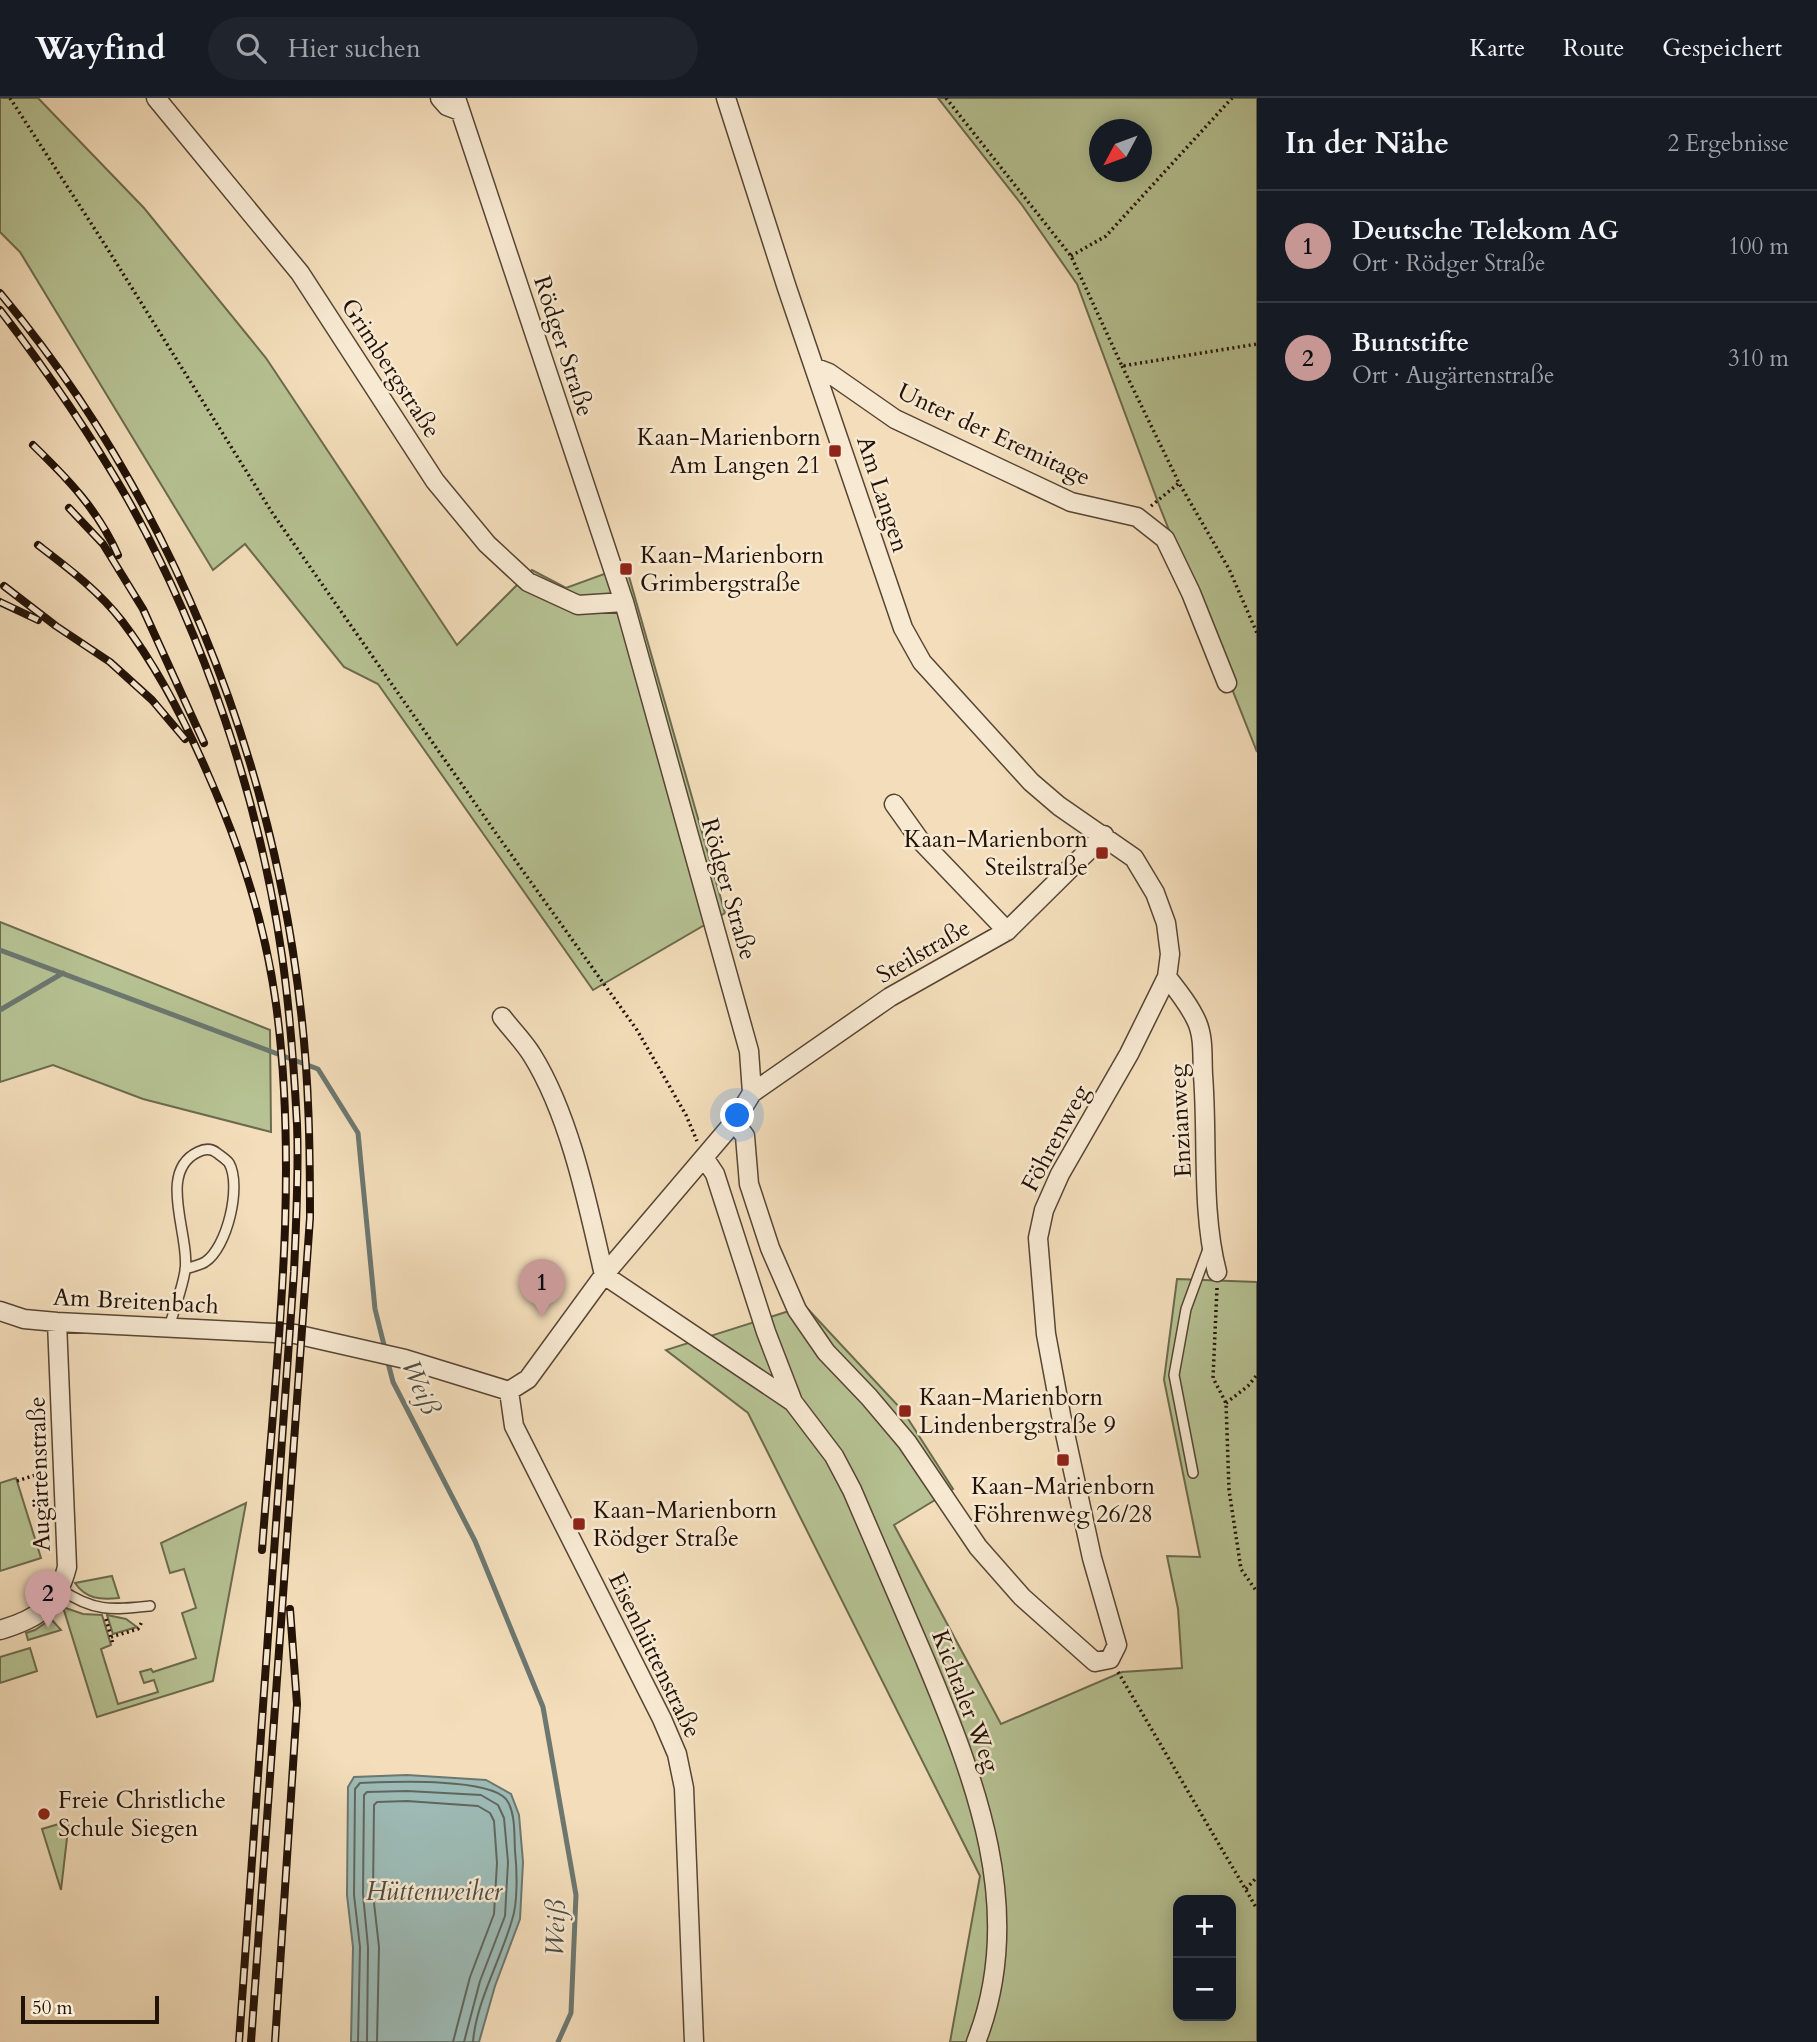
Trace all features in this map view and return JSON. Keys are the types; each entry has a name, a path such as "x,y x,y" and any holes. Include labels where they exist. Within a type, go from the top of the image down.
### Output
{"street":[{"name":"Grimbergstraße","path":"156,98 300,273 436,481 487,544 528,582 579,605 624,602"},
{"path":"440,98 447,106 458,105"},
{"name":"Am Langen","path":"726,98 767,229 899,617 922,662 1031,782 1059,806 1104,835"},
{"name":"Rödger Straße","path":"458,105 624,602 749,1051 752,1093"},
{"name":"Unter der Eremitage","path":"816,369 830,373 895,419 1071,502 1137,517 1165,539 1191,593 1227,683"},
{"path":"894,804 919,839 1007,931"},
{"name":"Steilstraße","path":"752,1093 890,997 1007,931 1104,835"},
{"name":"Föhrenweg","path":"1104,835 1134,858 1155,892 1166,923 1170,954 1167,977 1129,1054 1060,1174 1044,1210 1038,1238 1046,1334 1056,1388 1092,1558 1117,1645 1110,1659"},
{"name":"Enzianweg","path":"1167,977 1197,1022 1201,1037 1207,1116 1210,1244 1217,1272"},
{"path":"502,1017 532,1055 556,1103 580,1177 604,1275"},
{"path":"509,1391 528,1379 604,1275 705,1158 734,1122 752,1093"},
{"path":"734,1122 745,1136 749,1184 770,1248 797,1310 826,1352 907,1442 978,1548 1022,1597 1095,1662 1110,1659"},
{"name":"Kichtaler Weg","path":"705,1158 715,1174 766,1332 793,1402 834,1456 852,1490 957,1735 981,1810 991,1849 998,1925 990,1998 976,2042"},
{"name":"Kichtaler Weg","path":"604,1275 793,1402"},
{"name":"Am Breitenbach","path":"0,1311 24,1318 57,1322 295,1334 405,1359 509,1391"},
{"name":"Augärtenstraße","path":"0,1630 32,1619 45,1609 60,1589 68,1559 57,1322"},
{"name":"Eisenhüttenstraße","path":"509,1391 514,1426 662,1719 677,1754 684,1788 694,2042"}],"lane":[{"path":"169,1328 185,1269 177,1195 180,1169 189,1157 203,1150 214,1150 229,1163 234,1185 227,1233 206,1262 185,1269"},
{"path":"1193,1473 1174,1374 1186,1309 1210,1244"},
{"path":"60,1589 77,1602 89,1606 122,1609 150,1606"}],"path":[{"path":"10,98 273,514 637,1031 686,1115 705,1158"},
{"path":"946,98 1071,256 1179,483 1229,569 1257,633"},
{"path":"1071,256 1106,236 1232,98"},
{"path":"1122,366 1257,344"},
{"path":"1137,517 1179,483"},
{"path":"1217,1272 1213,1378 1226,1403 1229,1490 1241,1569 1257,1592"},
{"path":"1226,1403 1248,1386 1257,1375"},
{"path":"17,1481 64,1466"},
{"path":"111,1637 138,1629 150,1606"},
{"path":"107,1623 113,1644"},
{"path":"1110,1659 1257,1909"},
{"path":"1246,1889 1257,1877"}],"green space":[{"path":"0,98 38,98 144,208 266,358 457,645 532,570 566,588 626,566 725,913 593,990 378,684 344,667 245,544 213,570 20,252 0,232"},
{"path":"938,98 1257,98 1257,752 1159,505 1077,284 1022,205"},
{"path":"0,922 270,1030 271,1132 143,1099 53,1065 0,1082"},
{"path":"1177,1279 1257,1282 1257,2042 950,2042 980,1876 748,1413 666,1350 805,1306 903,1411 953,1489 894,1525 1001,1724 1122,1672 1182,1668 1178,1609 1167,1556 1200,1557 1164,1380"},
{"path":"16,1478 41,1558 0,1571 0,1483"},
{"path":"246,1503 213,1681 97,1717 63,1607 83,1614 102,1615 111,1645 101,1649 118,1704 158,1692 154,1680 144,1683 140,1672 151,1669 153,1672 196,1658 182,1613 196,1608 184,1569 170,1573 161,1543"},
{"path":"112,1576 119,1598 94,1597 75,1583"},
{"path":"107,1615 126,1619 137,1627 113,1634"},
{"path":"51,1619 61,1630 28,1640 26,1633"},
{"path":"30,1648 37,1671 0,1683 0,1657"},
{"path":"69,1821 61,1890 42,1829"}],"water":[{"name":"Hüttenweiher","path":"407,1775 486,1780 511,1794 519,1815 523,1862 520,1919 495,1986 479,2042 351,2042 353,1947 347,1895 348,1787 354,1777"}],"waterway":[{"name":"Weiß","path":"0,950 318,1069 358,1133 375,1309 385,1349"},
{"path":"0,1010 63,973"},
{"name":"Weiß","path":"387,1359 393,1382 475,1541 543,1707 576,1895 571,2013 558,2042"}],"railway":[{"path":"0,293 60,371 114,454 161,540 203,630 237,723 265,818 287,915 301,1012 309,1115 310,1218 251,2042"},
{"path":"0,310 34,355 113,473 181,605 204,662 244,779 272,898 282,956 297,1124 294,1272 239,2042"},
{"path":"33,445 81,496 118,555"},
{"path":"69,508 103,544 143,609 204,743"},
{"path":"38,545 83,580 113,610 135,639 169,694 198,752 230,828 250,885 265,944 276,1004 283,1071 286,1208 262,1550"},
{"path":"4,586 56,626 110,662 152,700 185,739"},
{"path":"0,602 38,620"},
{"path":"275,2042 297,1704 290,1609"}],"place":[{"name":"Kaan-Marienborn Am Langen 21","path":"835,451"},
{"name":"Kaan-Marienborn Grimbergstraße","path":"626,569"},
{"name":"Kaan-Marienborn Steilstraße","path":"1102,853"},
{"name":"Deutsche Telekom AG","path":"542,1317"},
{"name":"Kaan-Marienborn Lindenbergstraße 9","path":"905,1411"},
{"name":"Kaan-Marienborn Föhrenweg 26/28","path":"1063,1460"},
{"name":"Kaan-Marienborn Rödger Straße","path":"579,1524"},
{"name":"Buntstifte","path":"48,1628"},
{"name":"Freie Christliche Schule Siegen","path":"44,1814"}]}
